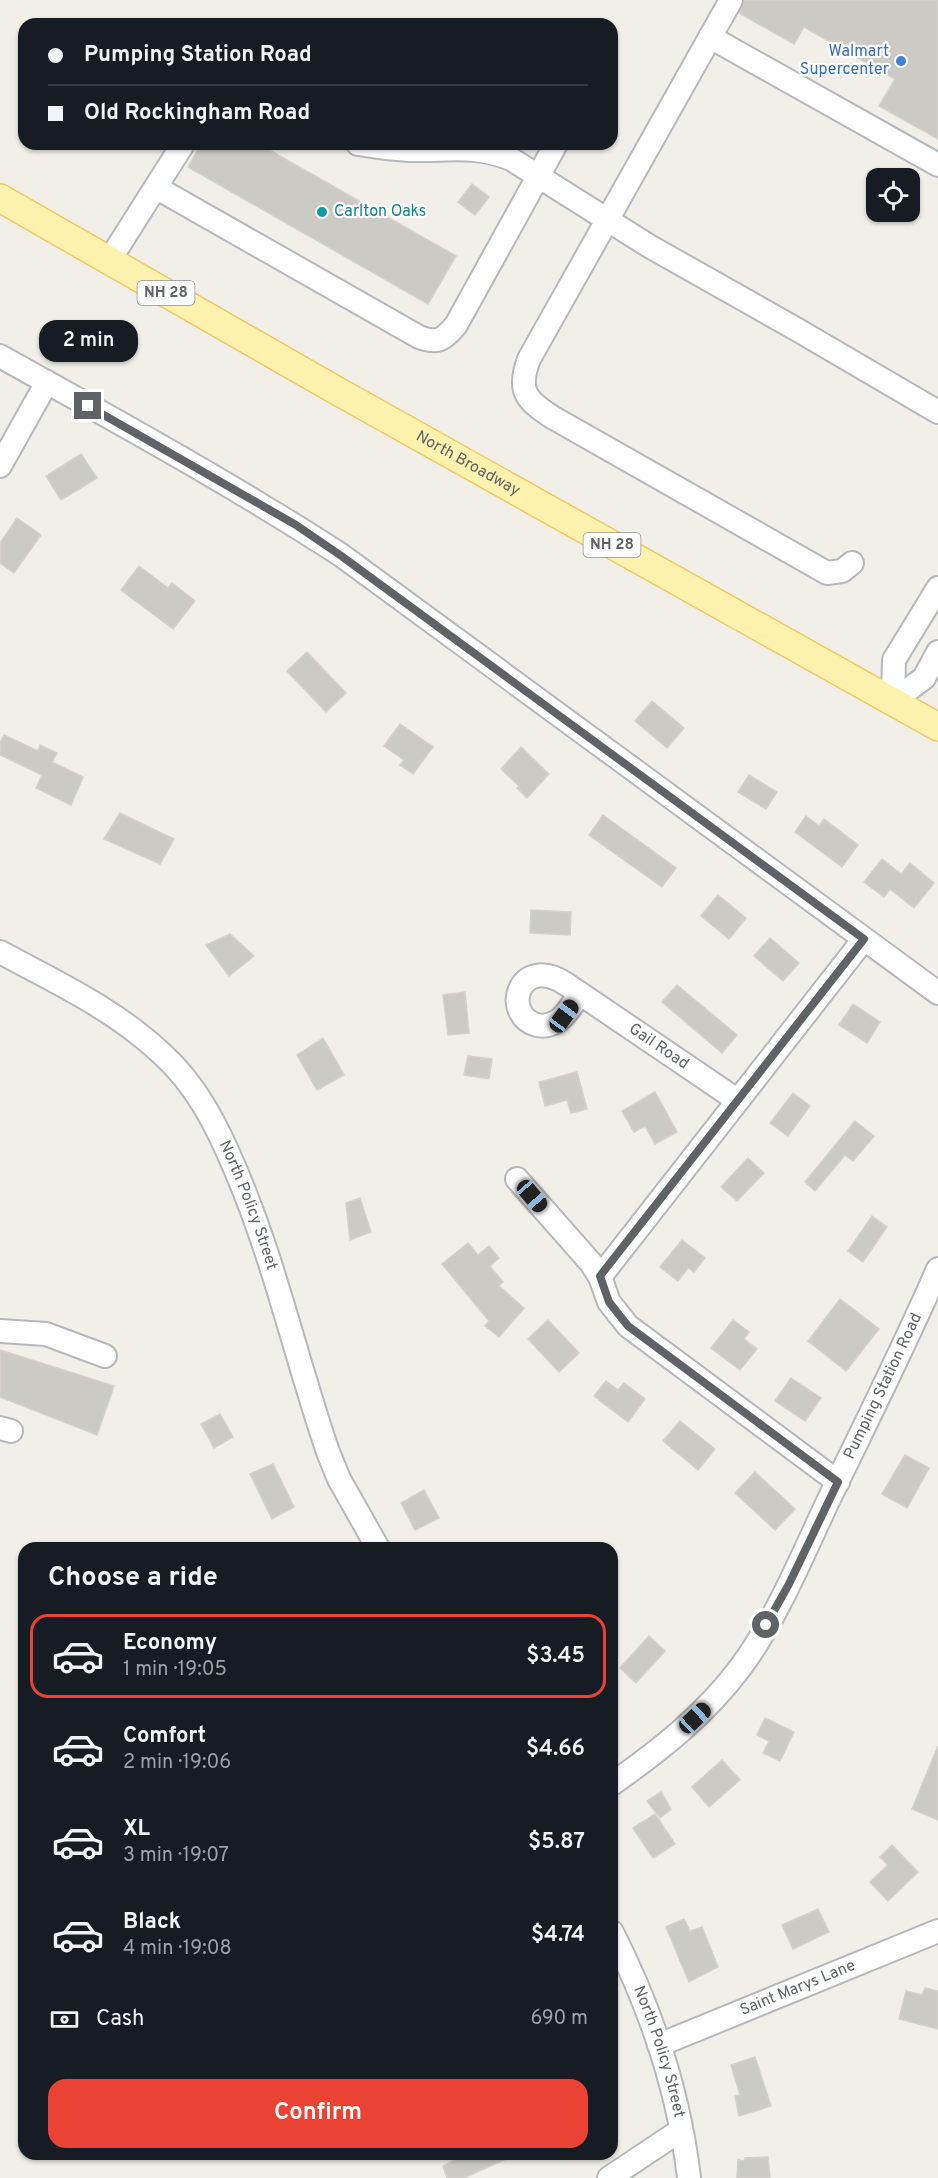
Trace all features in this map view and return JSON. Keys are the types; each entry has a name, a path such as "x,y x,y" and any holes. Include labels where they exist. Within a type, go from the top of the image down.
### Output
{"main road":[{"name":"North Broadway","path":"0,198 332,388 938,727"}],"street":[{"path":"731,0 529,359 524,374 524,387 527,398 552,417 827,573 842,571 852,563"},
{"path":"710,37 938,165"},
{"path":"109,261 179,150"},
{"path":"482,150 495,153 538,175 649,246 938,412"},
{"path":"157,188 419,337 432,341 446,338 456,325 553,150"},
{"path":"0,356 285,519 340,555 938,993"},
{"path":"0,466 47,382"},
{"path":"893,701 894,660 938,588"},
{"path":"893,701 924,678 938,652"},
{"path":"600,1276 864,939"},
{"name":"North Policy Street","path":"0,952 111,1012 162,1053 183,1075 202,1101 230,1156 256,1221 328,1452 339,1479 375,1542"},
{"name":"Gail Road","path":"580,994 737,1100"},
{"path":"517,1179 591,1263 600,1276 609,1302 628,1326 838,1482"},
{"name":"Pumping Station Road","path":"618,1780 644,1762 686,1726 717,1695 741,1667 755,1646 789,1584 938,1269"},
{"path":"0,1331 46,1334 105,1356"},
{"name":"Saint Marys Lane","path":"659,2045 938,1930"},
{"name":"North Policy Street","path":"618,1945 659,2045 676,2099 689,2178"},
{"path":"609,2178 681,2130"}],"building":[{"name":"Walmart Supercenter","path":"744,0 938,0 938,139 879,106 895,79 804,27 794,44 739,13"},
{"name":"Carlton Oaks","path":"198,150 270,150 456,256 428,304 188,167"},
{"path":"472,184 489,197 475,215 458,202"},
{"path":"81,454 97,478 61,500 46,476"},
{"path":"17,518 41,535 14,573 0,563 0,543"},
{"path":"139,566 168,588 172,583 195,601 173,629 121,590"},
{"path":"307,652 346,693 326,712 287,671"},
{"path":"652,701 684,728 667,748 635,721"},
{"path":"400,724 433,747 413,774 400,765 404,760 384,746"},
{"path":"4,735 38,751 40,745 57,753 52,762 83,777 71,805 36,788 42,775 0,755 0,743"},
{"path":"521,747 549,774 527,798 517,788 519,786 501,769"},
{"path":"749,775 777,792 766,809 738,792"},
{"path":"120,813 174,839 160,864 104,839"},
{"path":"603,815 676,868 662,887 589,835"},
{"path":"806,816 819,826 824,819 858,845 842,867 795,832"},
{"path":"882,859 901,874 910,863 934,883 914,908 890,889 884,897 864,882"},
{"path":"718,895 746,918 729,939 701,916"},
{"path":"531,910 571,912 570,935 530,933"},
{"path":"230,934 254,956 229,976 206,945"},
{"path":"770,938 799,963 783,981 754,956"},
{"path":"677,985 737,1035 722,1053 662,1002"},
{"path":"465,992 469,1033 448,1035 443,995"},
{"path":"853,1004 880,1022 867,1043 839,1025"},
{"path":"323,1038 344,1075 317,1090 297,1055"},
{"path":"468,1056 492,1059 489,1079 464,1075"},
{"path":"577,1072 587,1109 571,1113 567,1100 545,1106 539,1082"},
{"path":"655,1092 677,1132 655,1144 645,1126 634,1132 622,1111"},
{"path":"793,1093 810,1106 788,1136 770,1123"},
{"path":"855,1121 874,1136 853,1161 845,1155 815,1191 805,1182"},
{"path":"748,1158 764,1173 737,1201 721,1187"},
{"path":"360,1198 371,1232 350,1240 346,1203"},
{"path":"872,1216 887,1227 863,1262 848,1251"},
{"path":"682,1240 705,1258 694,1272 688,1268 678,1281 660,1267"},
{"path":"468,1243 478,1255 489,1246 499,1258 490,1266 503,1282 499,1286 524,1308 499,1337 485,1326 489,1321 442,1264"},
{"path":"840,1299 879,1329 846,1371 808,1341"},
{"path":"548,1320 579,1353 559,1372 528,1339"},
{"path":"733,1320 749,1332 744,1339 757,1349 740,1370 711,1348"},
{"path":"0,1350 114,1386 97,1435 0,1397"},
{"path":"791,1378 821,1398 805,1421 775,1401"},
{"path":"606,1381 618,1390 624,1383 645,1399 628,1422 594,1396"},
{"path":"220,1414 233,1437 214,1448 201,1424"},
{"path":"680,1421 715,1449 698,1470 663,1441"},
{"path":"905,1455 929,1468 907,1508 882,1494"},
{"path":"273,1464 294,1507 272,1519 250,1474"},
{"path":"755,1472 795,1509 775,1530 735,1493"},
{"path":"424,1490 439,1518 415,1530 401,1503"},
{"path":"649,1636 665,1651 636,1683 620,1668"},
{"path":"765,1718 794,1732 780,1761 763,1753 769,1741 757,1735"},
{"path":"938,1746 938,1820 912,1809"},
{"path":"722,1760 740,1780 709,1807 692,1787"},
{"path":"661,1792 671,1809 660,1818 647,1801"},
{"path":"655,1814 675,1844 653,1858 633,1828"},
{"path":"892,1845 918,1872 888,1901 870,1882 888,1865 880,1857"},
{"path":"818,1909 829,1932 793,1949 782,1925"},
{"path":"684,1919 690,1931 702,1927 718,1967 689,1982 666,1927"},
{"path":"925,1988 938,1991 938,2029 899,2019 906,1991 922,1995"},
{"path":"755,2057 771,2106 739,2116 735,2096 740,2095 731,2065"},
{"path":"768,2157 770,2178 737,2178 738,2160"},
{"path":"454,2160 504,2160 464,2178 447,2178 443,2166"}],"place":[{"name":"Walmart Supercenter","path":"901,61"},
{"name":"Carlton Oaks","path":"322,212"}],"route":[{"path":"88,406 296,525 340,555 864,939 600,1276 609,1302 628,1326 838,1482 789,1584 766,1625"}]}
